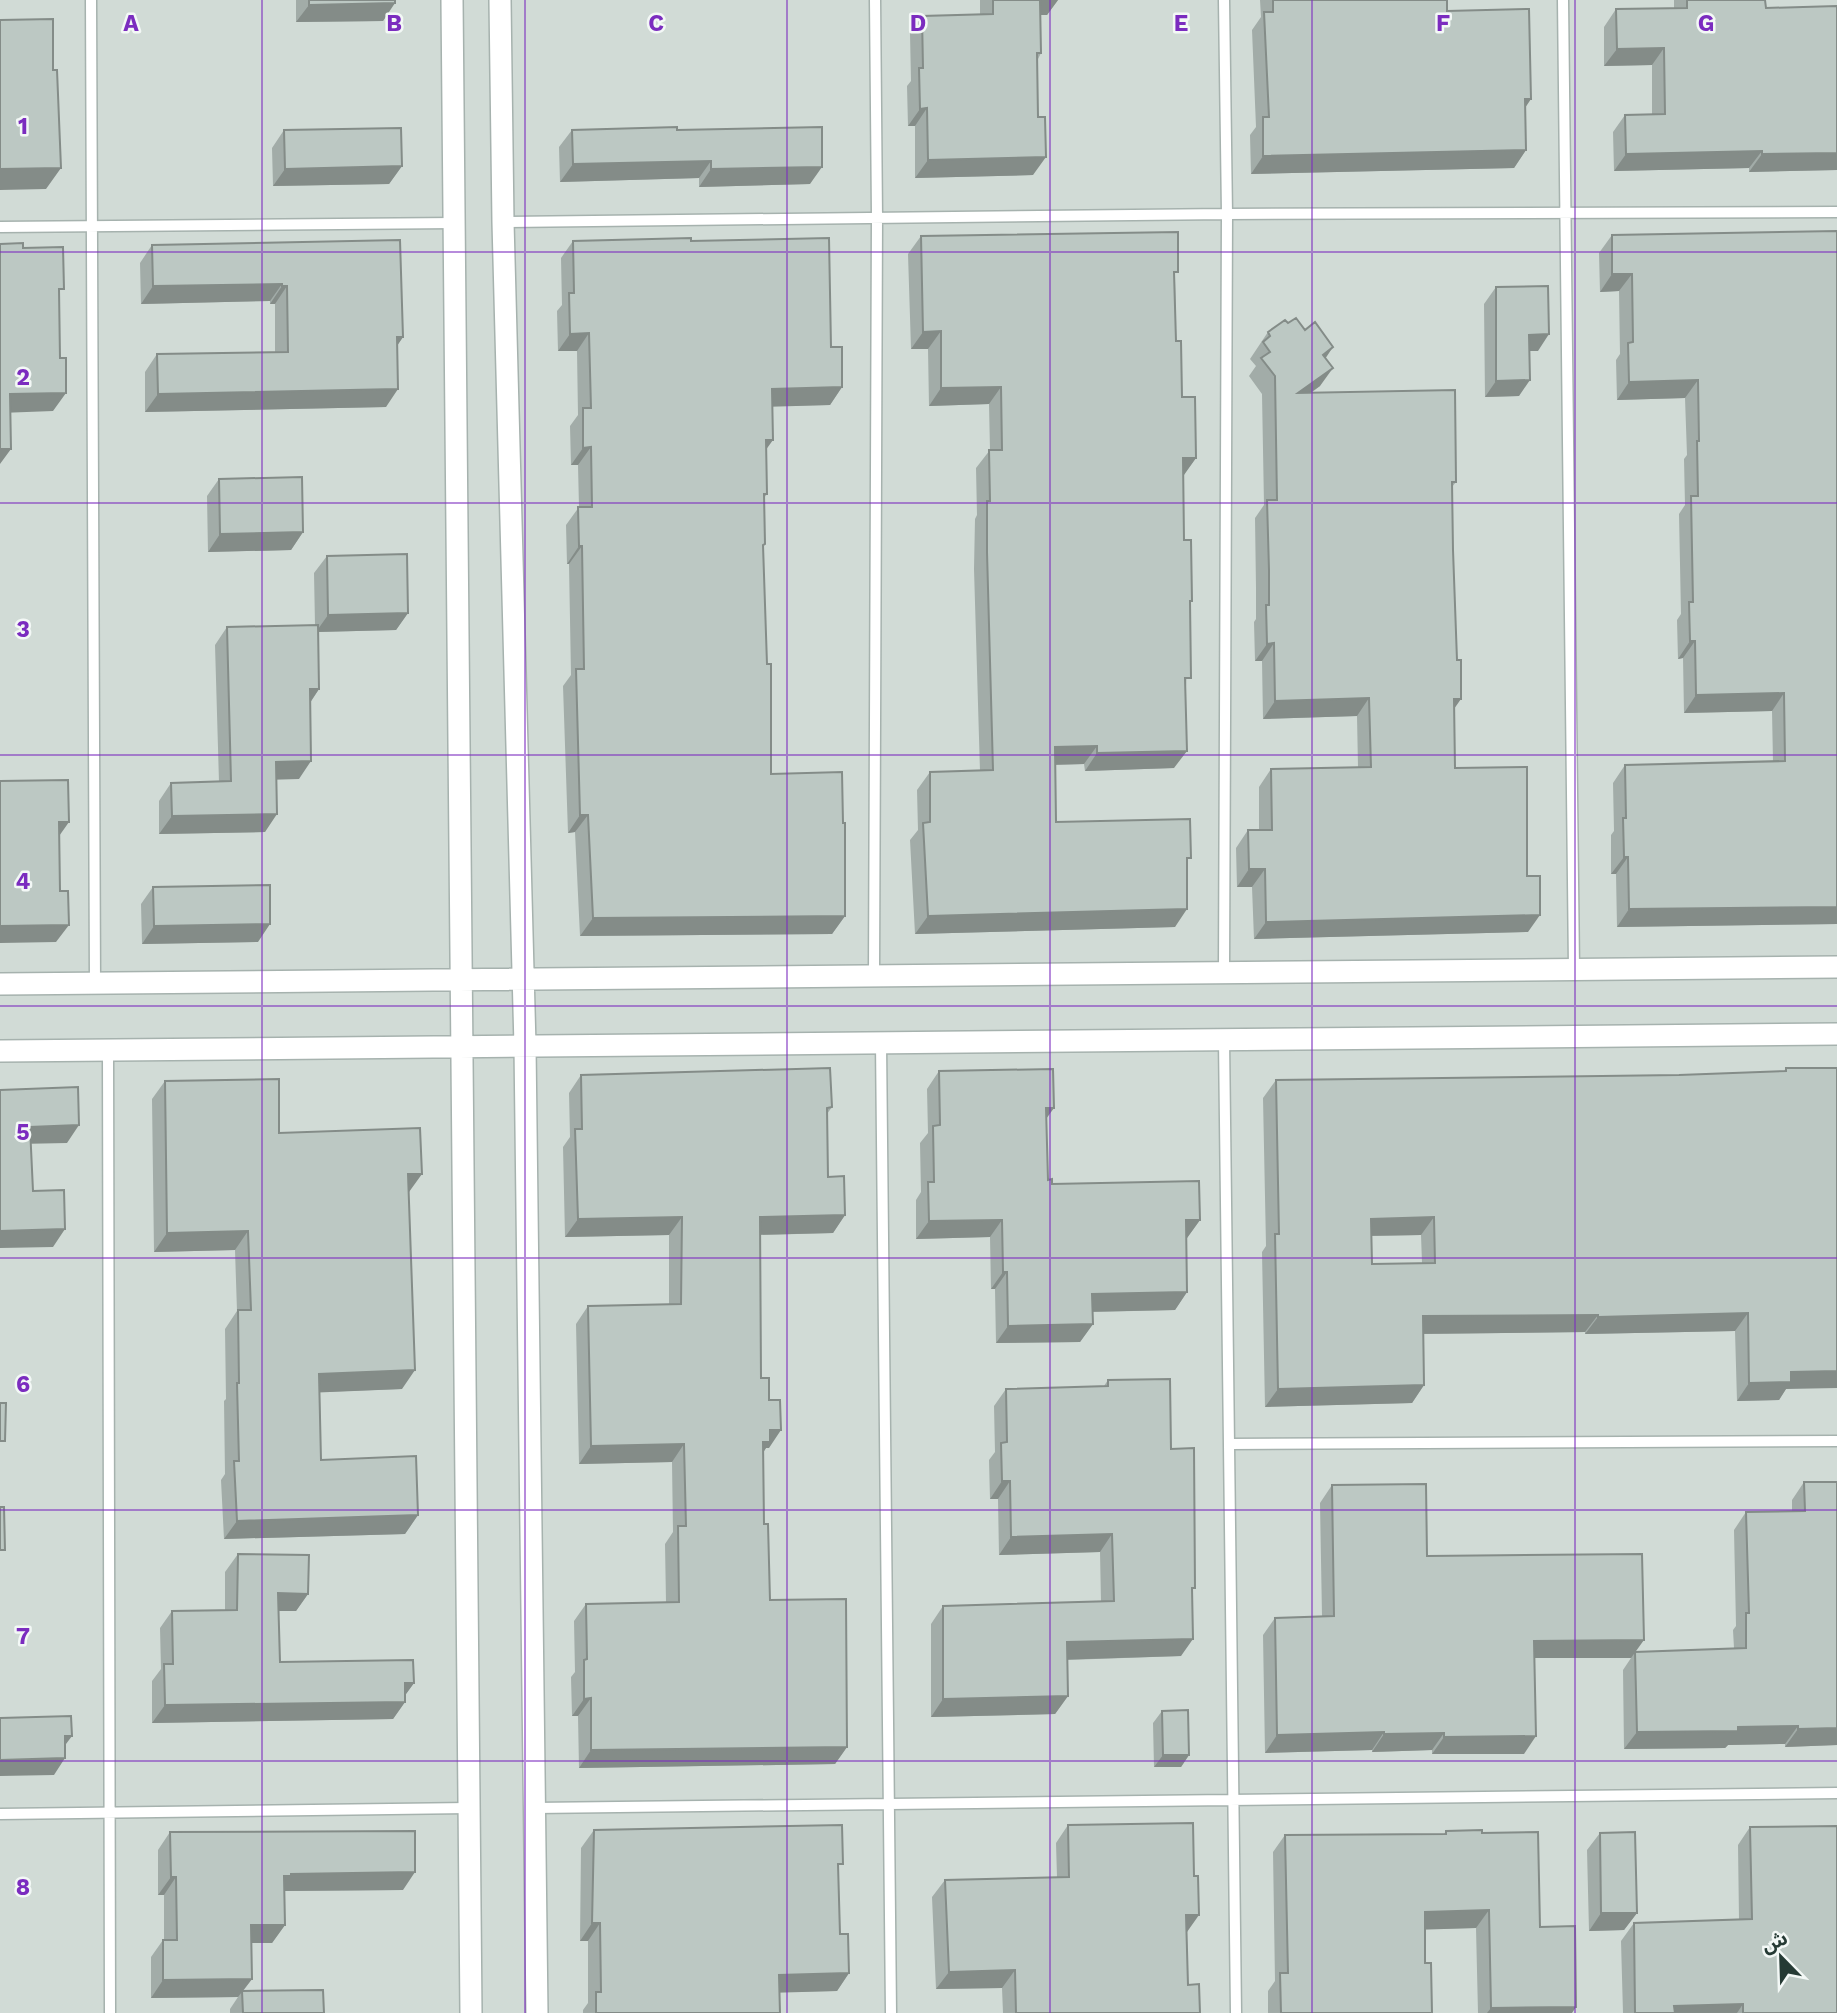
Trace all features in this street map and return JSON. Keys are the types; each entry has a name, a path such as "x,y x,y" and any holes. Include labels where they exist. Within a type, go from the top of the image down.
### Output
{"street":[{"path":"452,0 471,2013"},
{"path":"500,0 503,222 525,1046 537,2013"},
{"path":"0,984 1837,967"},
{"path":"0,1051 1837,1034"}],"lane":[{"path":"91,0 96,983"},
{"path":"874,976 877,217 875,0"},
{"path":"1224,0 1227,214 1224,972"},
{"path":"1563,0 1574,969"},
{"path":"503,222 1227,214 1837,212"},
{"path":"0,227 456,223"},
{"path":"1224,1040 1237,2013"},
{"path":"881,1043 891,2013"},
{"path":"108,1050 110,2013"},
{"path":"1230,1444 1837,1441"},
{"path":"535,1808 1837,1793"},
{"path":"0,1814 469,1808"}],"shaded area":[{"path":"0,0 1837,0 1837,2013 0,2013"}],"building":[{"path":"309,0 395,0 395,3 309,5"},
{"path":"993,0 1040,0 1038,117 1045,117 1046,157 928,160 927,108 920,109 919,68 923,68 922,16 993,14"},
{"path":"1273,0 1447,0 1447,11 1529,9 1531,99 1525,99 1526,150 1263,156 1263,117 1269,117 1264,12 1273,12"},
{"path":"1687,0 1765,0 1766,8 1837,6 1837,153 1762,154 1762,151 1626,154 1625,115 1665,114 1664,48 1617,49 1616,9 1687,8"},
{"path":"53,19 53,70 57,70 61,168 0,169 0,20"},
{"path":"677,127 677,130 822,127 822,167 711,169 711,161 573,164 572,130"},
{"path":"401,128 402,166 285,169 284,130"},
{"path":"1837,231 1837,907 1629,909 1628,857 1624,857 1625,765 1785,761 1784,693 1696,695 1695,641 1690,641 1689,602 1693,602 1691,496 1698,496 1698,380 1629,382 1628,343 1633,342 1632,274 1612,274 1612,235"},
{"path":"1178,232 1178,272 1174,272 1176,341 1181,341 1182,397 1195,397 1196,458 1183,458 1184,540 1191,540 1192,601 1191,678 1185,678 1187,751 1097,753 1097,746 1055,747 1056,822 1190,819 1191,858 1187,858 1187,909 928,916 923,823 930,822 930,772 993,770 987,501 990,501 989,450 1002,450 1001,387 941,388 941,331 923,332 921,236"},
{"path":"691,238 691,241 829,238 831,347 842,347 842,387 772,389 773,440 766,440 767,494 764,494 763,545 767,664 771,664 771,774 842,772 845,916 593,918 588,815 580,815 576,669 584,669 582,546 579,546 578,507 592,507 591,447 583,448 583,408 591,408 589,333 570,334 569,293 574,293 573,241"},
{"path":"400,240 403,337 397,337 398,389 158,394 157,354 288,352 287,286 153,286 152,245"},
{"path":"23,243 23,248 63,247 64,289 59,289 60,358 66,358 66,393 10,394 11,449 0,449 0,244"},
{"path":"1548,286 1549,334 1529,335 1530,380 1496,381 1496,287"},
{"path":"1296,318 1305,330 1315,322 1333,347 1323,355 1333,368 1298,393 1455,390 1456,482 1452,482 1453,550 1461,699 1454,699 1455,768 1527,767 1527,876 1540,876 1540,915 1266,922 1265,869 1249,869 1248,830 1272,830 1271,769 1371,767 1369,698 1275,701 1274,643 1267,644 1266,605 1269,605 1267,500 1277,500 1275,376 1261,358 1270,352 1263,342 1270,336 1268,332 1285,320 1288,323"},
{"path":"302,477 303,532 220,534 219,479"},
{"path":"407,554 408,613 328,615 327,556"},
{"path":"318,625 319,689 310,689 311,761 276,762 277,814 172,816 171,783 231,781 227,627"},
{"path":"68,780 69,822 59,822 60,891 68,891 69,925 0,926 0,781"},
{"path":"270,885 270,924 154,926 153,887"},
{"path":"830,1068 832,1107 827,1108 828,1177 844,1176 845,1215 760,1217 761,1378 769,1378 769,1400 780,1400 781,1430 770,1430 770,1442 763,1442 764,1524 768,1524 770,1600 846,1599 847,1747 591,1750 591,1698 584,1699 584,1660 587,1659 586,1604 679,1602 678,1526 686,1526 684,1444 591,1446 588,1306 681,1304 682,1217 578,1219 575,1129 582,1129 581,1075"},
{"path":"1786,1068 1837,1068 1837,1371 1791,1372 1791,1382 1749,1383 1748,1313 1598,1317 1423,1316 1424,1385 1278,1389 1276,1080 1679,1075 1786,1071","holes":["1434,1217 1435,1263 1372,1264 1371,1219"]},
{"path":"1053,1069 1054,1108 1046,1108 1048,1180 1052,1179 1052,1184 1199,1181 1200,1220 1186,1220 1187,1292 1092,1294 1093,1324 1008,1326 1002,1220 929,1221 928,1182 934,1182 933,1126 940,1125 939,1071"},
{"path":"279,1079 279,1133 420,1128 422,1174 408,1174 415,1370 319,1374 321,1460 416,1456 418,1515 237,1521 234,1461 239,1461 238,1310 251,1310 248,1231 167,1233 165,1081"},
{"path":"78,1087 79,1125 30,1127 33,1191 64,1190 65,1229 0,1231 0,1090"},
{"path":"1170,1379 1171,1449 1194,1448 1193,1639 1067,1642 1068,1696 943,1699 943,1606 1114,1601 1112,1534 1011,1537 1010,1481 1002,1481 1001,1443 1007,1442 1006,1389 1108,1386 1108,1380"},
{"path":"0,1403 6,1403 5,1441 0,1441"},
{"path":"1804,1482 1837,1482 1837,1728 1738,1727 1738,1731 1637,1732 1635,1652 1746,1648 1746,1613 1749,1613 1746,1512 1805,1511"},
{"path":"1426,1484 1427,1556 1642,1554 1644,1640 1534,1641 1536,1736 1444,1737 1444,1733 1384,1732 1277,1735 1275,1618 1334,1616 1332,1485"},
{"path":"0,1507 4,1507 5,1550 0,1550"},
{"path":"238,1554 309,1555 308,1594 278,1593 280,1662 413,1660 414,1683 405,1683 405,1702 165,1705 164,1664 173,1664 172,1611 237,1610"},
{"path":"1188,1710 1189,1755 1163,1755 1162,1711"},
{"path":"71,1716 72,1736 65,1736 65,1758 0,1760 0,1718"},
{"path":"1193,1823 1194,1876 1198,1876 1199,1915 1186,1915 1188,1985 1199,1984 1200,2013 1016,2013 1015,1970 949,1972 945,1880 1069,1877 1068,1825"},
{"path":"842,1825 843,1864 838,1864 840,1934 848,1934 849,1973 779,1975 780,2013 596,2013 596,1992 601,1992 600,1923 592,1923 594,1830"},
{"path":"1837,1826 1837,2013 1743,2013 1743,2004 1674,2006 1675,2013 1635,2013 1634,1923 1752,1919 1750,1827"},
{"path":"1482,1830 1482,1833 1538,1832 1540,1927 1575,1926 1576,2007 1491,2008 1489,1910 1425,1912 1425,1963 1431,1963 1432,2013 1281,2013 1280,1973 1288,1973 1285,1835 1446,1834 1446,1831"},
{"path":"415,1831 415,1872 284,1876 285,1925 251,1925 252,1979 163,1980 163,1940 177,1940 176,1877 171,1877 170,1832"},
{"path":"1635,1832 1637,1913 1601,1913 1600,1833"},
{"path":"323,1990 324,2013 243,2013 242,1991"}]}
